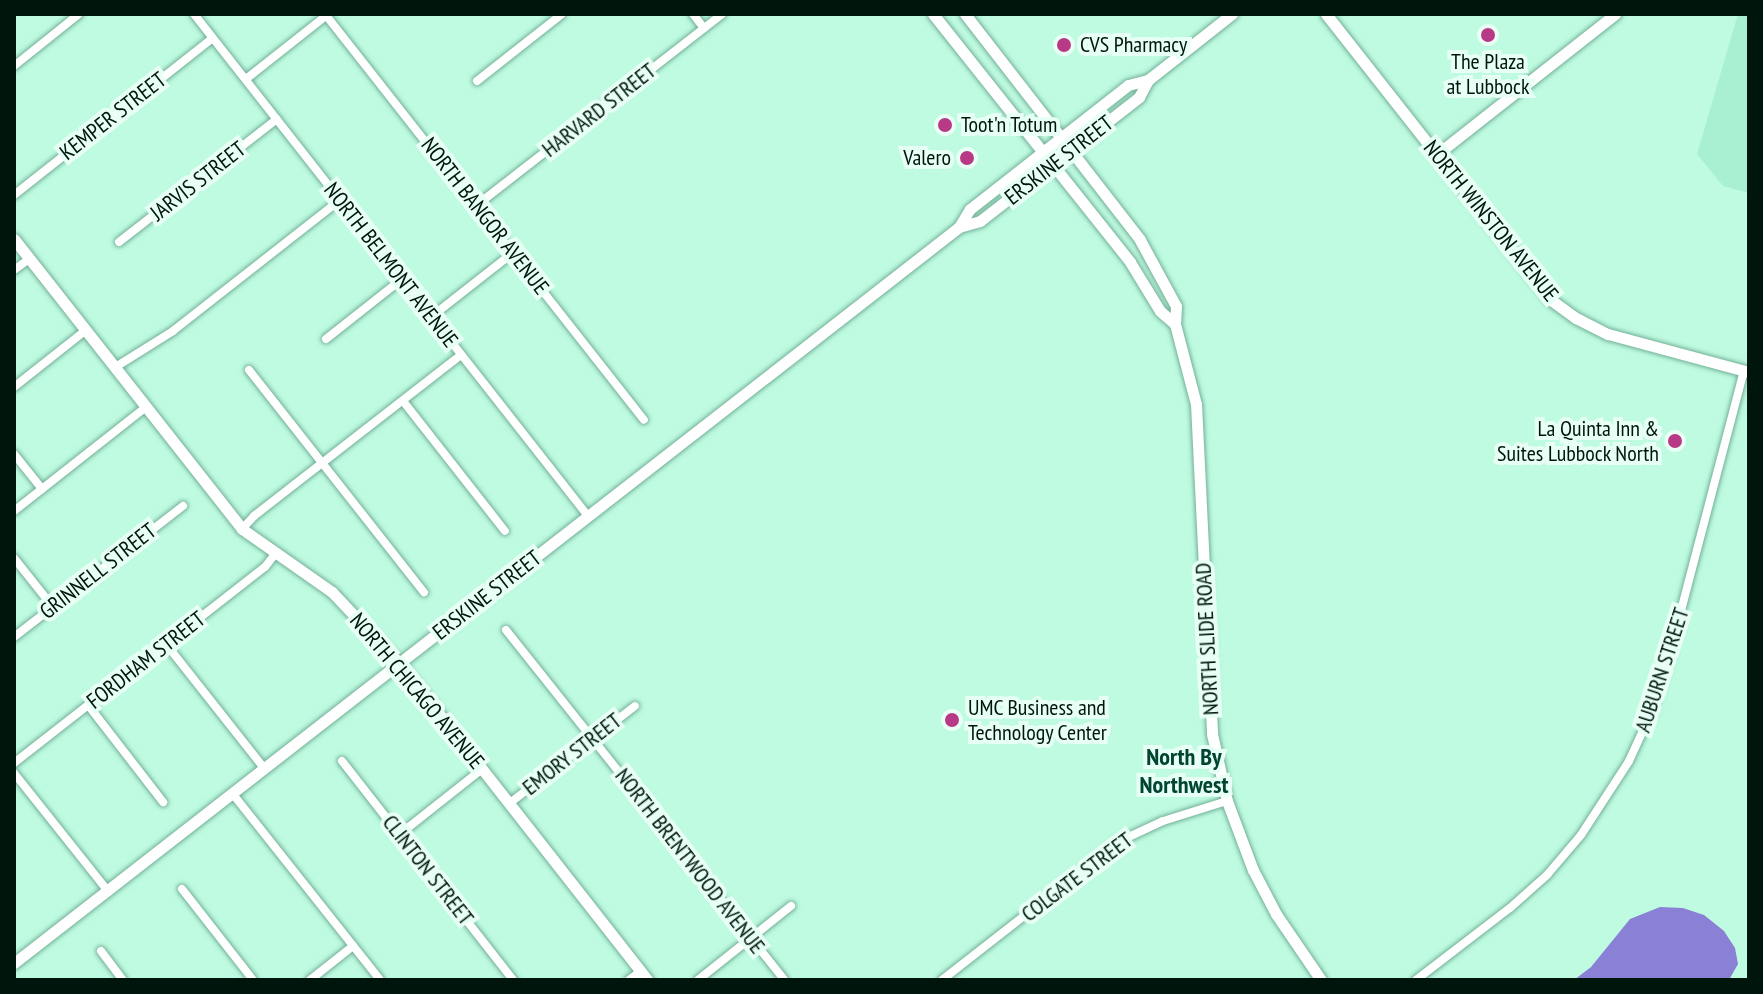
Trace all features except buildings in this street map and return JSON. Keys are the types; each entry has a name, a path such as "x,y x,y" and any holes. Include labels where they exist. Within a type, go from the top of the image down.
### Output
{"main road":[{"name":"NORTH SLIDE ROAD","path":"965,14 1156,265 1176,306 1175,324 1196,404 1212,734 1227,801 1253,870 1276,914 1321,980"},
{"name":"ERSKINE STREET","path":"959,227 980,221 1053,165 1139,97 1148,80 1232,14"},
{"name":"NORTH WINSTON AVENUE","path":"1326,14 1551,300 1576,318 1608,334 1747,372"},
{"path":"1436,155 1615,14"},
{"name":"NORTH SLIDE ROAD","path":"937,15 1130,262 1160,311 1175,324"},
{"name":"ERSKINE STREET","path":"14,963 959,227 970,209 1061,137 1128,85 1148,80"},
{"name":"NORTH CHICAGO AVENUE","path":"14,239 242,529 332,592 399,663 644,976"}],"street":[{"path":"14,66 79,14"},
{"name":"NORTH BELMONT AVENUE","path":"194,14 588,516"},
{"path":"477,81 562,14"},
{"path":"693,14 704,28"},
{"name":"HARVARD STREET","path":"477,205 722,14"},
{"path":"246,79 326,15"},
{"name":"NORTH BANGOR AVENUE","path":"326,15 644,420"},
{"name":"KEMPER STREET","path":"14,195 213,38"},
{"name":"JARVIS STREET","path":"119,242 277,119"},
{"path":"114,368 173,331 340,200"},
{"path":"431,317 514,252"},
{"path":"14,270 29,259"},
{"path":"326,339 402,279"},
{"path":"14,387 85,331"},
{"path":"242,529 254,516 461,355"},
{"path":"249,370 424,592"},
{"name":"AUBURN STREET","path":"1416,980 1510,908 1547,875 1589,824 1629,761 1664,675 1747,372"},
{"path":"403,401 505,531"},
{"path":"14,511 145,408"},
{"path":"14,454 42,489"},
{"name":"GRINNELL STREET","path":"14,637 183,506"},
{"name":"FORDHAM STREET","path":"14,763 265,567 275,554"},
{"path":"14,558 53,607"},
{"name":"NORTH BRENTWOOD AVENUE","path":"506,630 784,980"},
{"path":"166,644 264,768"},
{"path":"88,705 163,802"},
{"name":"EMORY STREET","path":"510,803 635,706"},
{"name":"CLINTON STREET","path":"342,761 513,980"},
{"path":"400,834 482,769"},
{"path":"14,773 107,890"},
{"path":"232,793 380,980"},
{"name":"COLGATE STREET","path":"942,980 1120,841 1163,821 1227,801"},
{"path":"182,889 253,980"},
{"path":"698,980 791,906"},
{"path":"310,980 353,946"},
{"path":"101,951 123,980"},
{"path":"629,980 644,976"}],"shaded area":[{"path":"1738,14 1749,14 1749,193 1723,186 1697,154"},
{"path":"1660,907 1683,908 1704,915 1724,931 1735,948 1738,964 1729,980 1574,980 1591,967 1630,919"}],"place":[{"name":"The Plaza at Lubbock","path":"1488,35"},
{"name":"CVS Pharmacy","path":"1064,45"},
{"name":"Toot'n Totum","path":"945,125"},
{"name":"Valero","path":"967,158"},
{"name":"La Quinta Inn & Suites Lubbock North","path":"1675,441"},
{"name":"UMC Business and Technology Center","path":"952,720"}],"district":[{"name":"North By Northwest","path":"1184,771"}]}
